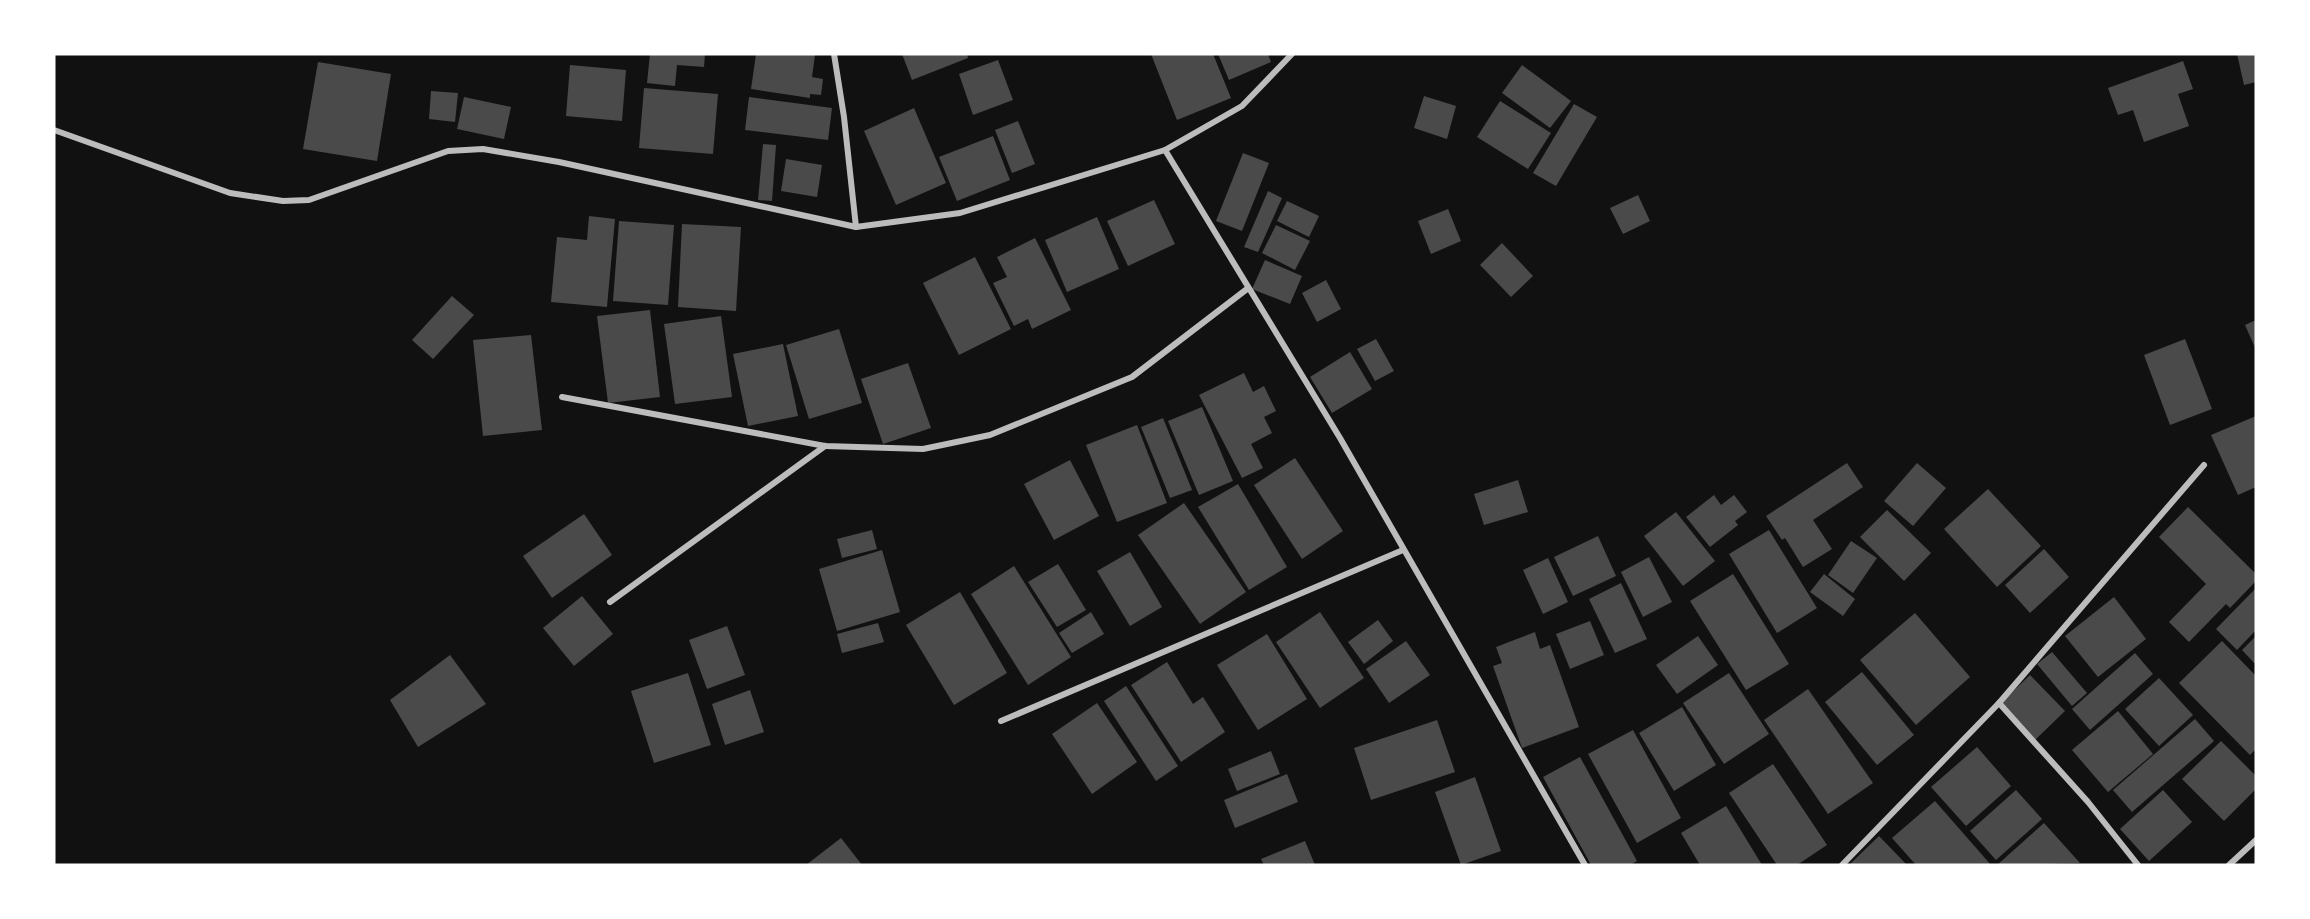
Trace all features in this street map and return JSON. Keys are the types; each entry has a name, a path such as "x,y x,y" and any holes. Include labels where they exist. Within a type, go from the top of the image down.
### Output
{"street":[{"path":"834,54 844,117 856,228"},
{"path":"54,129 230,193 283,201 309,200 448,151 483,148 559,162 856,228 960,213 1165,150 1242,106 1293,54"},
{"path":"1165,150 1247,289 1340,438 1585,865"},
{"path":"562,398 825,446 923,449 990,435 1132,377 1247,289"},
{"path":"610,602 825,446"},
{"path":"1842,865 1999,703 2204,465"},
{"path":"1001,721 1403,550"},
{"path":"1999,703 2088,802 2138,865"},
{"path":"2229,865 2256,840"}],"building":[{"path":"650,54 705,54 704,67 677,65 675,86 647,83"},
{"path":"756,54 815,55 812,77 823,79 821,95 810,94 810,98 751,89"},
{"path":"902,54 967,54 968,58 912,80"},
{"path":"1151,54 1213,54 1231,98 1177,120"},
{"path":"1218,54 1268,54 1271,62 1229,80"},
{"path":"2237,54 2256,54 2256,82 2244,85"},
{"path":"998,60 1013,100 973,115 959,74"},
{"path":"2183,61 2193,89 2178,94 2189,126 2144,142 2133,110 2118,115 2108,88"},
{"path":"318,62 391,74 377,161 303,149"},
{"path":"570,65 626,70 622,121 566,116"},
{"path":"1522,65 1571,101 1550,128 1502,93"},
{"path":"644,88 718,94 713,154 639,148"},
{"path":"431,91 458,93 455,122 429,119"},
{"path":"1424,96 1456,106 1447,139 1414,128"},
{"path":"464,97 511,107 504,139 457,129"},
{"path":"749,97 832,108 828,140 745,130"},
{"path":"1500,101 1551,133 1528,169 1477,137"},
{"path":"1574,104 1597,117 1556,186 1533,173"},
{"path":"914,108 946,183 896,205 864,131"},
{"path":"1018,121 1035,164 1012,173 995,130"},
{"path":"993,136 1010,180 957,201 939,157"},
{"path":"763,144 776,145 772,201 758,200"},
{"path":"1243,153 1269,163 1242,231 1216,221"},
{"path":"786,159 822,165 817,197 781,191"},
{"path":"1268,191 1282,198 1258,252 1244,247"},
{"path":"1638,195 1650,221 1623,234 1610,208"},
{"path":"1154,200 1175,244 1128,266 1107,221"},
{"path":"1287,201 1319,216 1309,237 1277,221"},
{"path":"1448,209 1461,241 1431,254 1418,221"},
{"path":"589,216 615,219 607,307 551,302 557,237 587,240"},
{"path":"1097,217 1119,269 1067,292 1045,240"},
{"path":"619,221 674,225 668,305 613,301"},
{"path":"682,224 741,227 736,311 678,307"},
{"path":"1276,225 1310,241 1295,270 1262,253"},
{"path":"1035,238 1071,310 1032,329 1028,319 1014,326 993,283 1007,277 997,257"},
{"path":"1502,243 1533,276 1511,297 1480,265"},
{"path":"975,257 1011,329 959,355 923,283"},
{"path":"1265,260 1302,276 1290,304 1252,289"},
{"path":"1326,280 1341,309 1317,322 1302,293"},
{"path":"452,296 474,315 433,359 412,340"},
{"path":"650,310 660,397 608,403 597,316"},
{"path":"721,316 732,397 675,404 664,324"},
{"path":"2256,320 2256,350 2245,325"},
{"path":"839,329 862,403 809,419 786,345"},
{"path":"531,335 542,430 483,436 473,340"},
{"path":"1376,339 1394,371 1375,381 1357,349"},
{"path":"2185,339 2212,409 2170,425 2144,355"},
{"path":"783,344 798,416 748,426 733,354"},
{"path":"1350,352 1372,389 1332,413 1310,377"},
{"path":"908,363 931,428 883,444 861,379"},
{"path":"1244,373 1253,392 1264,386 1276,411 1264,417 1272,433 1251,444 1263,468 1242,478 1199,395"},
{"path":"1202,407 1233,481 1199,495 1168,421"},
{"path":"2256,416 2256,487 2238,495 2211,435"},
{"path":"1163,418 1192,490 1170,498 1141,427"},
{"path":"1137,425 1167,503 1117,522 1086,445"},
{"path":"1295,458 1343,531 1302,559 1254,485"},
{"path":"1070,460 1099,516 1054,540 1024,484"},
{"path":"1847,463 1863,487 1813,520 1832,549 1803,567 1785,538 1782,540 1766,516"},
{"path":"1917,463 1946,488 1913,526 1884,501"},
{"path":"1518,480 1528,512 1484,525 1474,494"},
{"path":"1238,484 1287,567 1249,590 1198,507"},
{"path":"1988,489 2041,546 1997,587 1944,529"},
{"path":"1714,495 1721,505 1734,495 1747,512 1735,521 1738,525 1710,547 1686,517"},
{"path":"1184,503 1246,592 1200,624 1138,535"},
{"path":"2188,507 2256,574 2256,581 2230,608 2226,604 2189,642 2169,622 2206,584 2159,537"},
{"path":"1887,510 1931,553 1904,581 1860,537"},
{"path":"1676,512 1715,561 1683,586 1644,536"},
{"path":"584,514 612,555 552,598 523,556"},
{"path":"872,530 877,549 842,558 837,539"},
{"path":"1769,530 1817,608 1777,633 1729,554"},
{"path":"1598,536 1616,576 1573,596 1554,557"},
{"path":"1851,541 1877,558 1853,593 1828,575"},
{"path":"2044,549 2069,577 2030,613 2005,585"},
{"path":"882,550 900,612 837,631 819,569"},
{"path":"1130,552 1162,607 1130,626 1097,571"},
{"path":"1649,557 1672,602 1643,617 1621,572"},
{"path":"1548,558 1568,602 1543,614 1523,570"},
{"path":"1058,564 1086,610 1057,627 1028,582"},
{"path":"1014,566 1071,657 1028,685 971,594"},
{"path":"1733,574 1789,664 1746,690 1690,601"},
{"path":"1824,574 1855,599 1843,616 1810,592"},
{"path":"1621,583 1647,639 1615,653 1589,599"},
{"path":"2256,588 2256,630 2237,650 2216,629"},
{"path":"960,592 1007,673 954,705 906,625"},
{"path":"582,596 613,634 574,666 543,628"},
{"path":"2114,597 2146,639 2098,677 2065,636"},
{"path":"1091,612 1104,634 1072,653 1059,633"},
{"path":"1320,612 1364,678 1320,708 1276,642"},
{"path":"1915,613 1970,677 1916,725 1860,660"},
{"path":"1378,620 1393,641 1364,664 1348,642"},
{"path":"1590,621 1604,655 1570,669 1556,634"},
{"path":"878,623 884,642 842,653 837,634"},
{"path":"727,626 745,675 707,689 689,640"},
{"path":"1535,632 1540,649 1550,645 1579,727 1522,748 1493,666 1502,663 1496,647"},
{"path":"1267,634 1307,699 1258,730 1217,665"},
{"path":"1698,636 1718,665 1677,694 1656,665"},
{"path":"2256,636 2256,665 2242,650"},
{"path":"1406,641 1430,675 1389,703 1366,669"},
{"path":"2222,641 2256,676 2256,749 2250,755 2179,683"},
{"path":"2052,652 2087,693 2072,706 2037,664"},
{"path":"2135,653 2153,674 2090,730 2072,709"},
{"path":"450,655 486,704 418,747 390,700"},
{"path":"1167,662 1193,704 1203,697 1225,732 1181,762 1131,685"},
{"path":"1862,672 1914,735 1877,765 1825,702"},
{"path":"688,673 711,745 654,763 631,691"},
{"path":"1729,673 1769,734 1724,764 1683,703"},
{"path":"2030,675 2065,711 2035,740 2000,704"},
{"path":"2159,678 2193,715 2159,746 2125,709"},
{"path":"1126,686 1178,766 1156,781 1104,701"},
{"path":"1808,689 1873,783 1828,814 1764,720"},
{"path":"750,690 764,732 725,745 712,704"},
{"path":"1097,703 1137,762 1092,794 1052,734"},
{"path":"1682,707 1716,765 1674,791 1639,733"},
{"path":"2118,711 2153,754 2108,792 2072,750"},
{"path":"2195,719 2214,741 2132,812 2113,790"},
{"path":"1437,720 1455,772 1371,800 1354,748"},
{"path":"1633,730 1681,818 1637,843 1588,754"},
{"path":"2221,741 2256,776 2256,789 2224,821 2182,779"},
{"path":"1977,747 2011,786 1966,826 1931,787"},
{"path":"1271,751 1280,774 1237,791 1228,769"},
{"path":"1580,757 1637,861 1630,865 1591,865 1543,777"},
{"path":"1773,764 1827,845 1797,865 1777,865 1729,793"},
{"path":"1287,774 1298,802 1235,828 1224,800"},
{"path":"1475,777 1501,851 1461,865 1435,792"},
{"path":"2016,790 2042,819 1996,860 1970,831"},
{"path":"2163,790 2192,822 2149,861 2120,829"},
{"path":"1935,801 1991,865 1916,865 1892,838"},
{"path":"1726,806 1762,865 1700,865 1681,833"},
{"path":"2044,823 2080,863 1997,865"},
{"path":"1879,836 1907,865 1849,865"},
{"path":"841,838 862,865 806,865"},
{"path":"1305,841 1315,865 1264,865 1261,859"}]}
